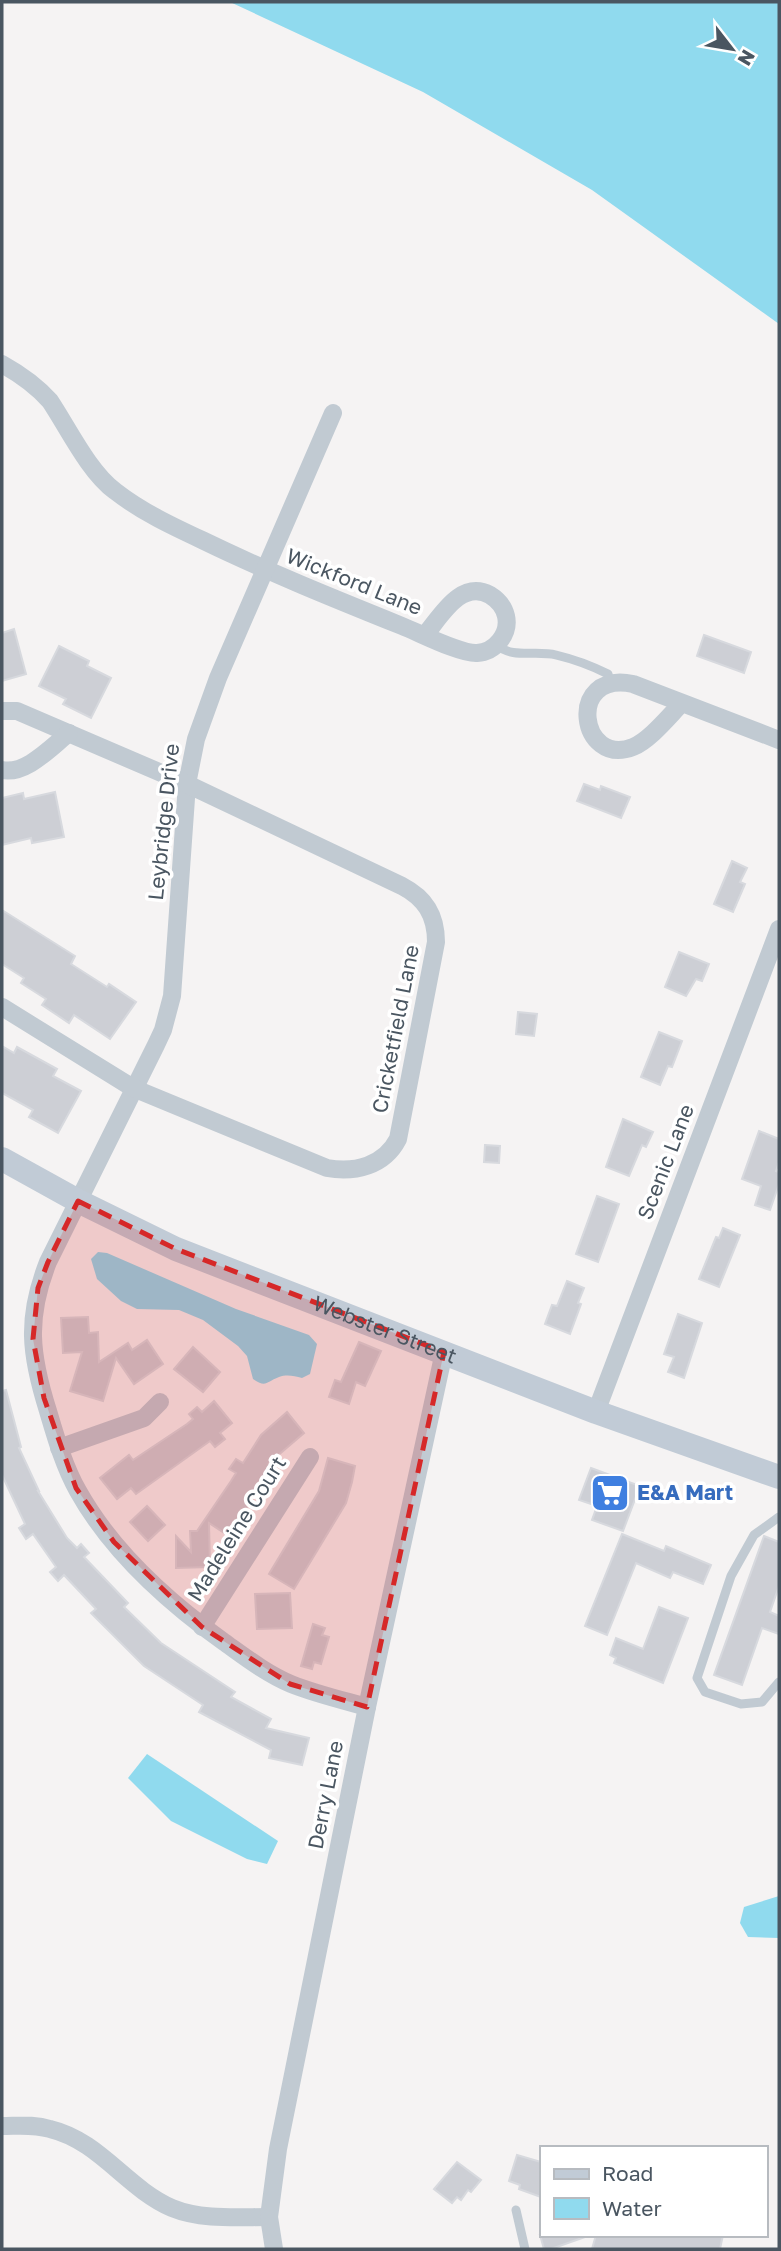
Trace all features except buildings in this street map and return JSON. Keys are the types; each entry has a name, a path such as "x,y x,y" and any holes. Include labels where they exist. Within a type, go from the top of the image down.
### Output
{"main road":[{"name":"Webster Street","path":"2,1159 78,1201 176,1249 596,1412 779,1477"}],"street":[{"name":"Wickford Lane","path":"2,364 41,391 96,473 112,489 155,517 265,571 469,653 479,653 497,645 503,636 506,616 495,598 476,591 466,593 457,598 425,635"},
{"name":"Leybridge Drive","path":"333,413 205,709 190,762 187,784 172,996 163,1030 48,1262 38,1288 33,1312 33,1339 37,1368 59,1448 76,1488 114,1542 178,1609 255,1664 290,1684 367,1707"},
{"path":"682,703 643,741 624,750 603,745 589,728 588,706 592,697 600,688 610,683 622,682 633,684 779,740"},
{"name":"Cricketfield Lane","path":"2,711 17,711 187,784 412,891 432,913 436,932 436,952 398,1139 393,1149 380,1160 353,1170 327,1168 134,1088 2,1007"},
{"path":"2,770 17,770 26,766 69,733"},
{"name":"Scenic Lane","path":"596,1412 779,929"},
{"name":"Derry Lane","path":"274,2249 269,2217 278,2149 367,1707 444,1352"},
{"path":"59,1448 144,1418 160,1402"},
{"name":"Madeleine Court","path":"202,1627 310,1457"},
{"path":"2,2126 30,2125 67,2134 99,2154 143,2191 175,2209 212,2216 269,2217"}],"lane":[{"path":"497,645 507,652 545,653 565,657 604,672 610,677 610,683"},
{"path":"779,1517 754,1535 731,1576 697,1678 705,1692 741,1704 762,1702 779,1682"},
{"path":"516,2210 525,2249"}],"highlighted area":[{"path":"78,1201 176,1249 444,1352 367,1707 290,1684 202,1627 114,1542 76,1488 44,1398 33,1339 38,1288 48,1262"}],"water":[{"path":"230,2 779,2 779,324 592,190 423,92"},
{"path":"98,1252 107,1253 236,1309 309,1335 317,1344 310,1374 302,1378 282,1376 264,1384 257,1382 253,1379 247,1356 203,1320 179,1310 137,1309 121,1301 97,1279 91,1259"},
{"path":"147,1754 278,1841 267,1864 247,1859 171,1821 128,1778"},
{"path":"779,1896 779,1938 748,1937 740,1923 744,1907"}],"place":[{"name":"E&A Mart","path":"610,1493"}]}
